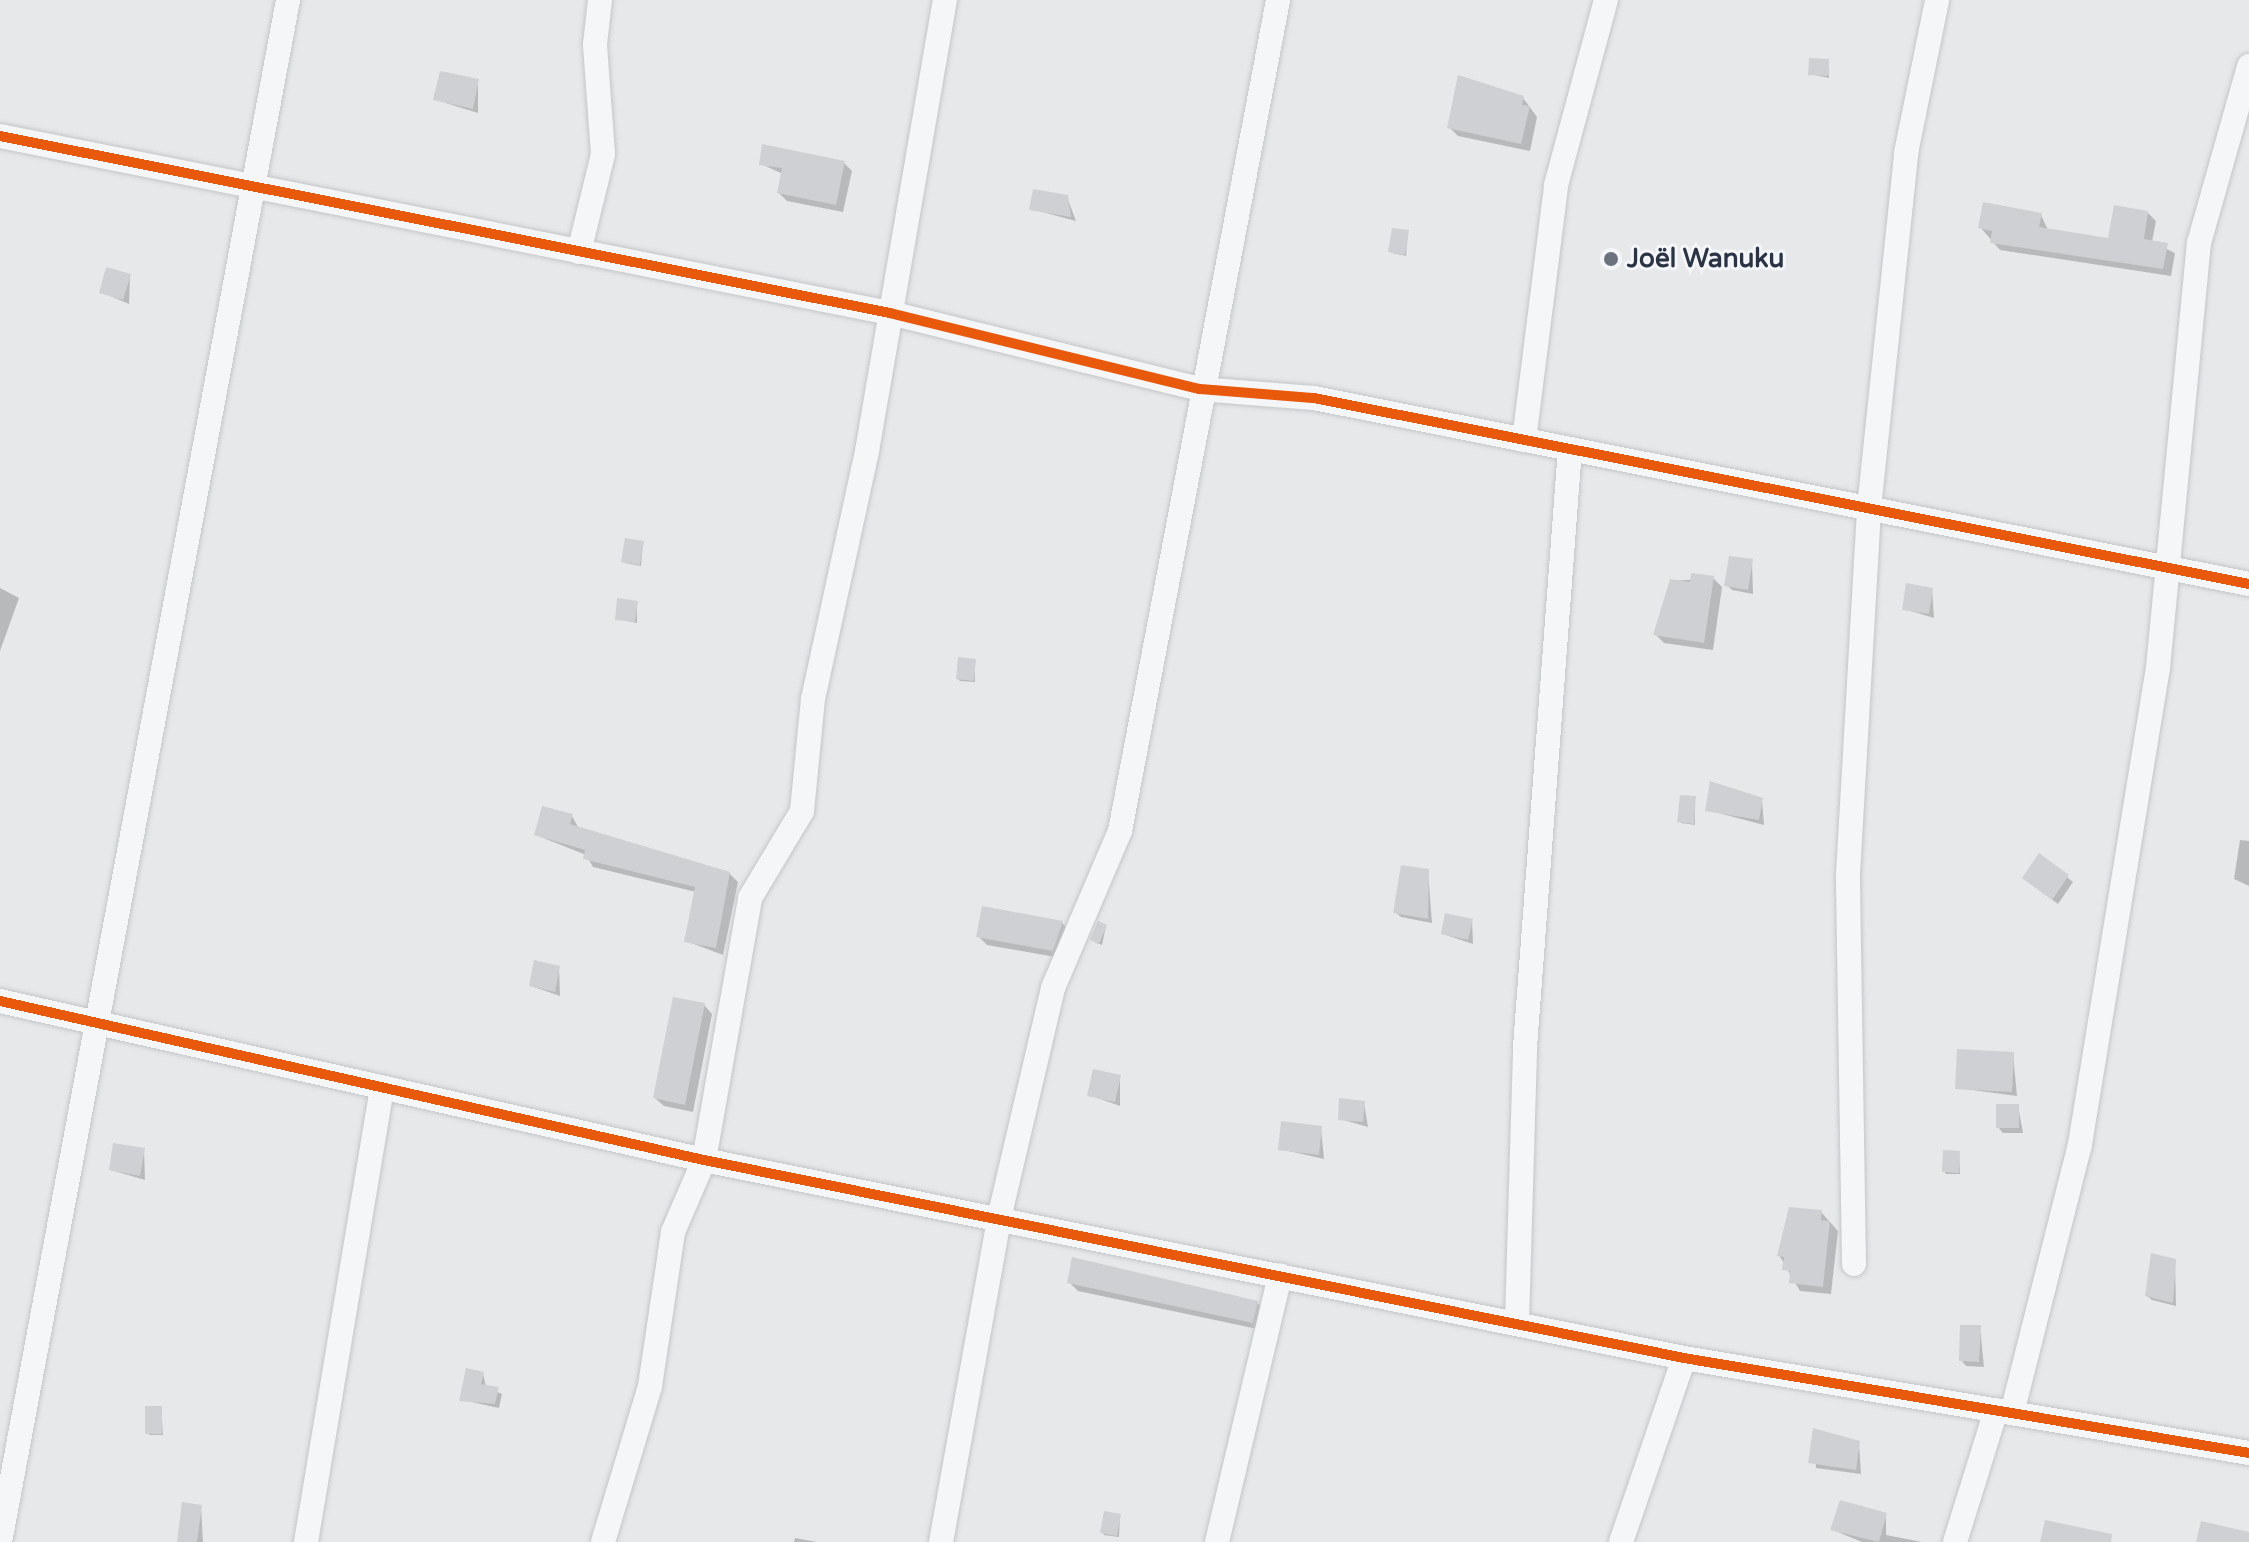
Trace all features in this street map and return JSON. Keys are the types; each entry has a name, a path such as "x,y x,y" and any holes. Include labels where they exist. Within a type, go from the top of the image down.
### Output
{"street":[{"path":"0,1542 102,1024 113,908 288,0"},
{"path":"579,252 603,154 595,44 600,0"},
{"path":"603,1542 650,1386 673,1232 704,1160 750,898 802,811 813,699 890,313 945,0"},
{"path":"941,1542 1000,1214 1053,988 1120,831 1199,389 1278,0"},
{"path":"1524,440 1556,185 1606,0"},
{"path":"1854,1264 1848,874 1869,508 1906,153 1937,0"},
{"path":"1955,1542 2004,1412 2080,1144 2158,668 2164,567 2199,243 2249,66"},
{"path":"0,136 254,189 890,313 1199,389 1314,398 2249,584"},
{"path":"1517,1321 1525,1047 1570,449"},
{"path":"0,1001 704,1160 1000,1214 1684,1358 2249,1453"},
{"path":"306,1542 382,1087"},
{"path":"1217,1542 1280,1275"},
{"path":"1621,1542 1684,1358"}],"building":[{"path":"1809,58 1829,59 1828,76 1808,75"},
{"path":"440,71 479,79 473,109 433,100"},
{"path":"1458,75 1524,96 1522,105 1530,106 1521,144 1447,128"},
{"path":"762,144 845,161 836,205 777,193 782,168 759,165"},
{"path":"1033,189 1068,195 1071,217 1029,210"},
{"path":"1983,202 2042,213 2039,227 2108,238 2114,205 2148,211 2144,239 2168,243 2163,269 1990,243 1992,231 1978,228"},
{"path":"1392,228 1409,230 1405,255 1388,252"},
{"path":"106,267 131,274 123,300 99,293"},
{"path":"625,538 644,541 640,565 621,562"},
{"path":"1729,556 1753,559 1748,590 1724,586"},
{"path":"1691,573 1714,576 1704,643 1653,635 1670,579 1690,582"},
{"path":"1906,583 1933,588 1929,614 1902,610"},
{"path":"617,598 638,601 635,622 615,620"},
{"path":"958,657 976,659 974,681 956,679"},
{"path":"1710,781 1763,798 1759,820 1705,811"},
{"path":"1680,795 1696,796 1694,824 1677,822"},
{"path":"542,806 573,814 570,824 730,872 716,948 684,942 695,887 583,859 585,850 534,835"},
{"path":"2039,853 2069,875 2052,900 2022,878"},
{"path":"1401,865 1429,869 1428,919 1393,913"},
{"path":"982,906 1063,921 1053,951 976,937"},
{"path":"1445,913 1473,919 1468,940 1441,934"},
{"path":"1098,921 1107,925 1099,944 1090,940"},
{"path":"534,960 560,966 555,992 529,986"},
{"path":"673,997 705,1003 685,1105 653,1098"},
{"path":"1957,1049 2014,1052 2012,1092 1955,1089"},
{"path":"1093,1069 1121,1075 1115,1102 1087,1096"},
{"path":"1339,1098 1365,1101 1363,1122 1338,1120"},
{"path":"1996,1104 2019,1104 2019,1128 1996,1128"},
{"path":"1281,1121 1322,1126 1319,1155 1278,1150"},
{"path":"113,1143 145,1148 140,1176 109,1170"},
{"path":"1943,1150 1960,1151 1959,1173 1942,1172"},
{"path":"1789,1207 1822,1210 1821,1220 1830,1221 1823,1287 1789,1283 1790,1271 1782,1270 1784,1257 1777,1256"},
{"path":"2151,1253 2176,1259 2173,1303 2145,1296"},
{"path":"1072,1257 1258,1301 1253,1323 1067,1283"},
{"path":"1960,1325 1981,1325 1979,1362 1959,1361"},
{"path":"466,1368 484,1372 481,1384 499,1387 495,1404 459,1401"},
{"path":"145,1406 162,1406 162,1434 145,1434"},
{"path":"1813,1428 1860,1441 1856,1470 1808,1463"},
{"path":"1840,1500 1887,1513 1879,1542 1830,1530"},
{"path":"182,1502 202,1505 197,1542 177,1542"},
{"path":"1104,1511 1121,1514 1117,1536 1100,1533"},
{"path":"2045,1520 2112,1534 2111,1542 2040,1542"},
{"path":"2201,1521 2249,1532 2249,1542 2196,1542"}],"cycle path":[{"path":"0,136 890,313 1199,389 1314,398 2249,584"},
{"path":"0,1001 704,1160 1684,1358 2249,1453"}],"place":[{"name":"Joël Wanuku","path":"1611,259"}]}
